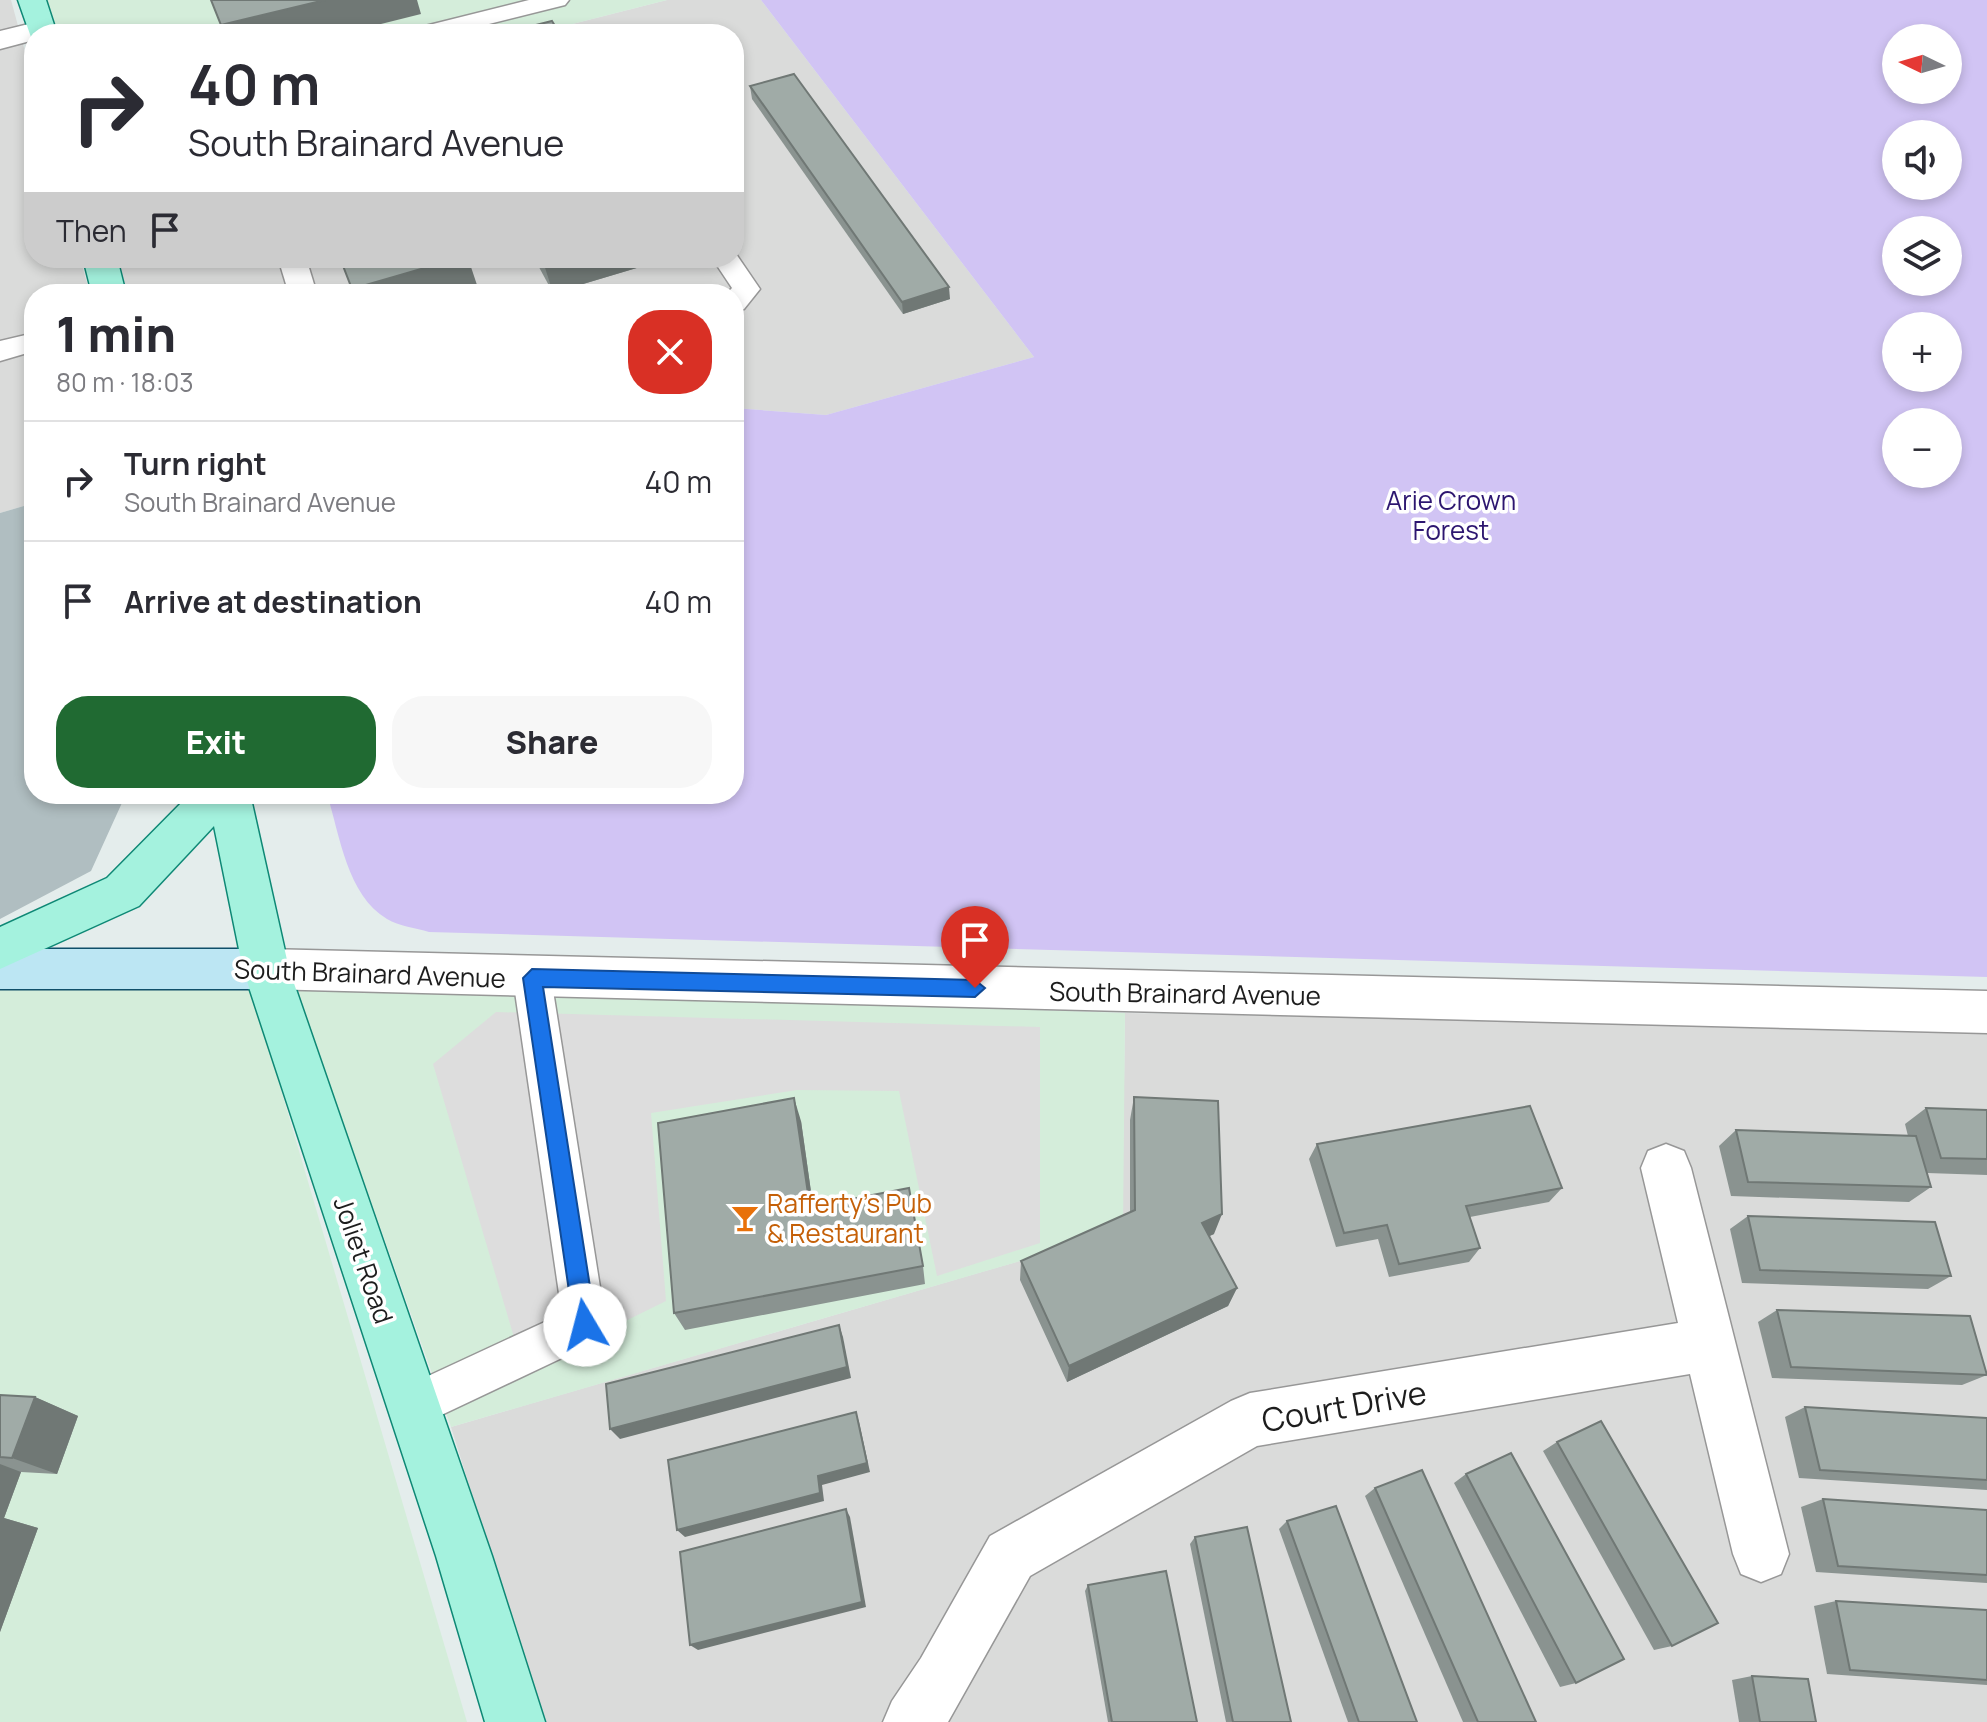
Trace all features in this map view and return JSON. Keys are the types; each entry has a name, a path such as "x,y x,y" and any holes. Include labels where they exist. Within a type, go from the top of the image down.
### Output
{"main road":[{"path":"32,0 40,24"},
{"path":"0,949 123,892 207,804"},
{"name":"Joliet Road","path":"231,804 266,969 414,1406 515,1722"}],"street":[{"path":"0,40 24,35"},
{"name":"South Brainard Avenue","path":"0,969 266,969 1987,1012"},
{"path":"1666,1168 1761,1554"},
{"name":"Court Drive","path":"913,1722 942,1679 1010,1556 1250,1420 1709,1344"}],"lane":[{"path":"461,24 557,0"},
{"path":"0,351 24,345"},
{"path":"414,1406 585,1325 532,978"}],"shaded area":[{"path":"0,0 11,0 24,48 24,268 83,268 87,284 24,284 24,506 0,513"},
{"path":"47,0 667,0 572,24 54,24"},
{"path":"667,0 761,0 1034,357 826,415 744,409 744,284 124,284 120,268 744,268 744,24 572,24"},
{"path":"24,506 24,804 121,804 91,871 0,919 0,513"},
{"path":"249,981 467,1722 0,1722 0,985"},
{"path":"294,984 1125,1013 1123,1231 451,1427"},
{"path":"496,1012 1040,1027 1040,1243 937,1276 899,1091 797,1090 651,1113 666,1301 524,1371 433,1064"},
{"path":"1125,1013 1987,1029 1987,1722 543,1722 451,1427 1122,1231"}],"green space":[{"name":"Arie Crown Forest","path":"761,0 1987,0 1987,977 429,932 387,919 373,908 354,880 330,804 744,804 744,409 826,415 1034,357"}],"building":[{"path":"211,0 325,0 225,24 221,24"},
{"path":"794,74 949,287 902,302 750,86"},
{"path":"344,268 424,268 369,284 350,284"},
{"path":"1134,1097 1218,1101 1222,1214 1202,1223 1237,1288 1069,1366 1021,1261 1135,1210"},
{"name":"Rafferty's Pub & Restaurant","path":"794,1098 810,1207 909,1188 923,1266 674,1313 658,1123"},
{"path":"1530,1106 1562,1188 1466,1206 1480,1248 1399,1264 1387,1225 1344,1233 1317,1144"},
{"path":"1926,1108 1987,1110 1987,1159 1941,1158"},
{"path":"1736,1130 1916,1136 1931,1187 1748,1182"},
{"path":"1748,1216 1935,1222 1951,1276 1760,1270"},
{"path":"1777,1310 1970,1316 1987,1375 1791,1367"},
{"path":"839,1325 847,1367 610,1429 606,1384"},
{"path":"0,1395 35,1397 12,1458 0,1457"},
{"path":"1805,1407 1987,1418 1987,1480 1820,1470"},
{"path":"856,1412 867,1463 818,1476 820,1493 677,1530 668,1460"},
{"path":"1601,1421 1718,1623 1672,1646 1557,1442"},
{"path":"1511,1453 1624,1659 1576,1683 1466,1474"},
{"path":"1422,1470 1536,1722 1478,1722 1375,1488"},
{"path":"1823,1499 1987,1510 1987,1575 1838,1566"},
{"path":"1336,1506 1417,1722 1359,1722 1287,1521"},
{"path":"846,1509 862,1602 690,1645 680,1552"},
{"path":"1247,1527 1291,1722 1233,1722 1195,1537"},
{"path":"1166,1571 1197,1722 1112,1722 1088,1585"},
{"path":"1836,1601 1987,1610 1987,1680 1850,1670"},
{"path":"1752,1676 1808,1679 1816,1722 1760,1722"}],"place":[{"name":"Rafferty's Pub & Restaurant","path":"745,1218"}],"route":[{"path":"585,1325 532,978 975,988"}]}
